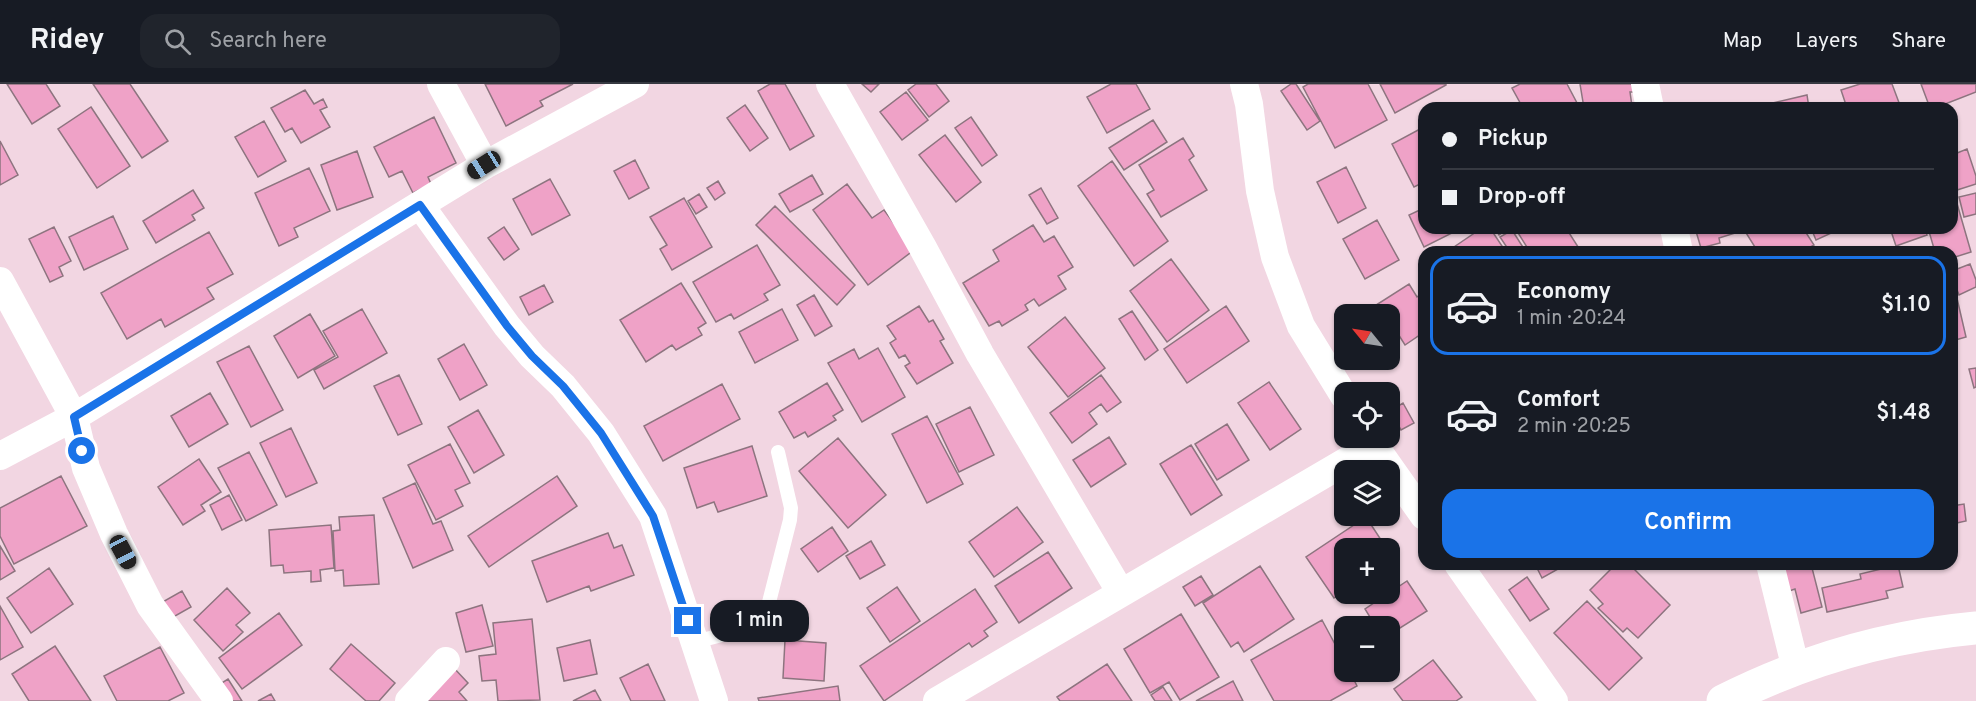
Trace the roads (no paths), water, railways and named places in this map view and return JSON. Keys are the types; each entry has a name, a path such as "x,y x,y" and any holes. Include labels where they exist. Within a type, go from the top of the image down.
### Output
{"street":[{"path":"441,84 484,165"},
{"path":"0,456 74,417 484,165 635,84"},
{"path":"830,84 980,354 1121,593"},
{"path":"1244,84 1249,104 1260,191 1275,257 1301,326 1335,382"},
{"path":"1645,84 1649,102"},
{"path":"420,205 507,326 532,356 563,386 601,433 653,516 714,701"},
{"path":"0,281 74,417 87,468 119,544 150,605 219,701"},
{"path":"937,701 1362,448"},
{"path":"1376,448 1418,507"},
{"path":"1462,570 1554,701"},
{"path":"1771,570 1796,669"},
{"path":"1723,701 1796,669 1888,641 1976,628"},
{"path":"409,701 446,661"}],"lane":[{"path":"695,642 752,627 766,614 791,508 778,452"}]}
